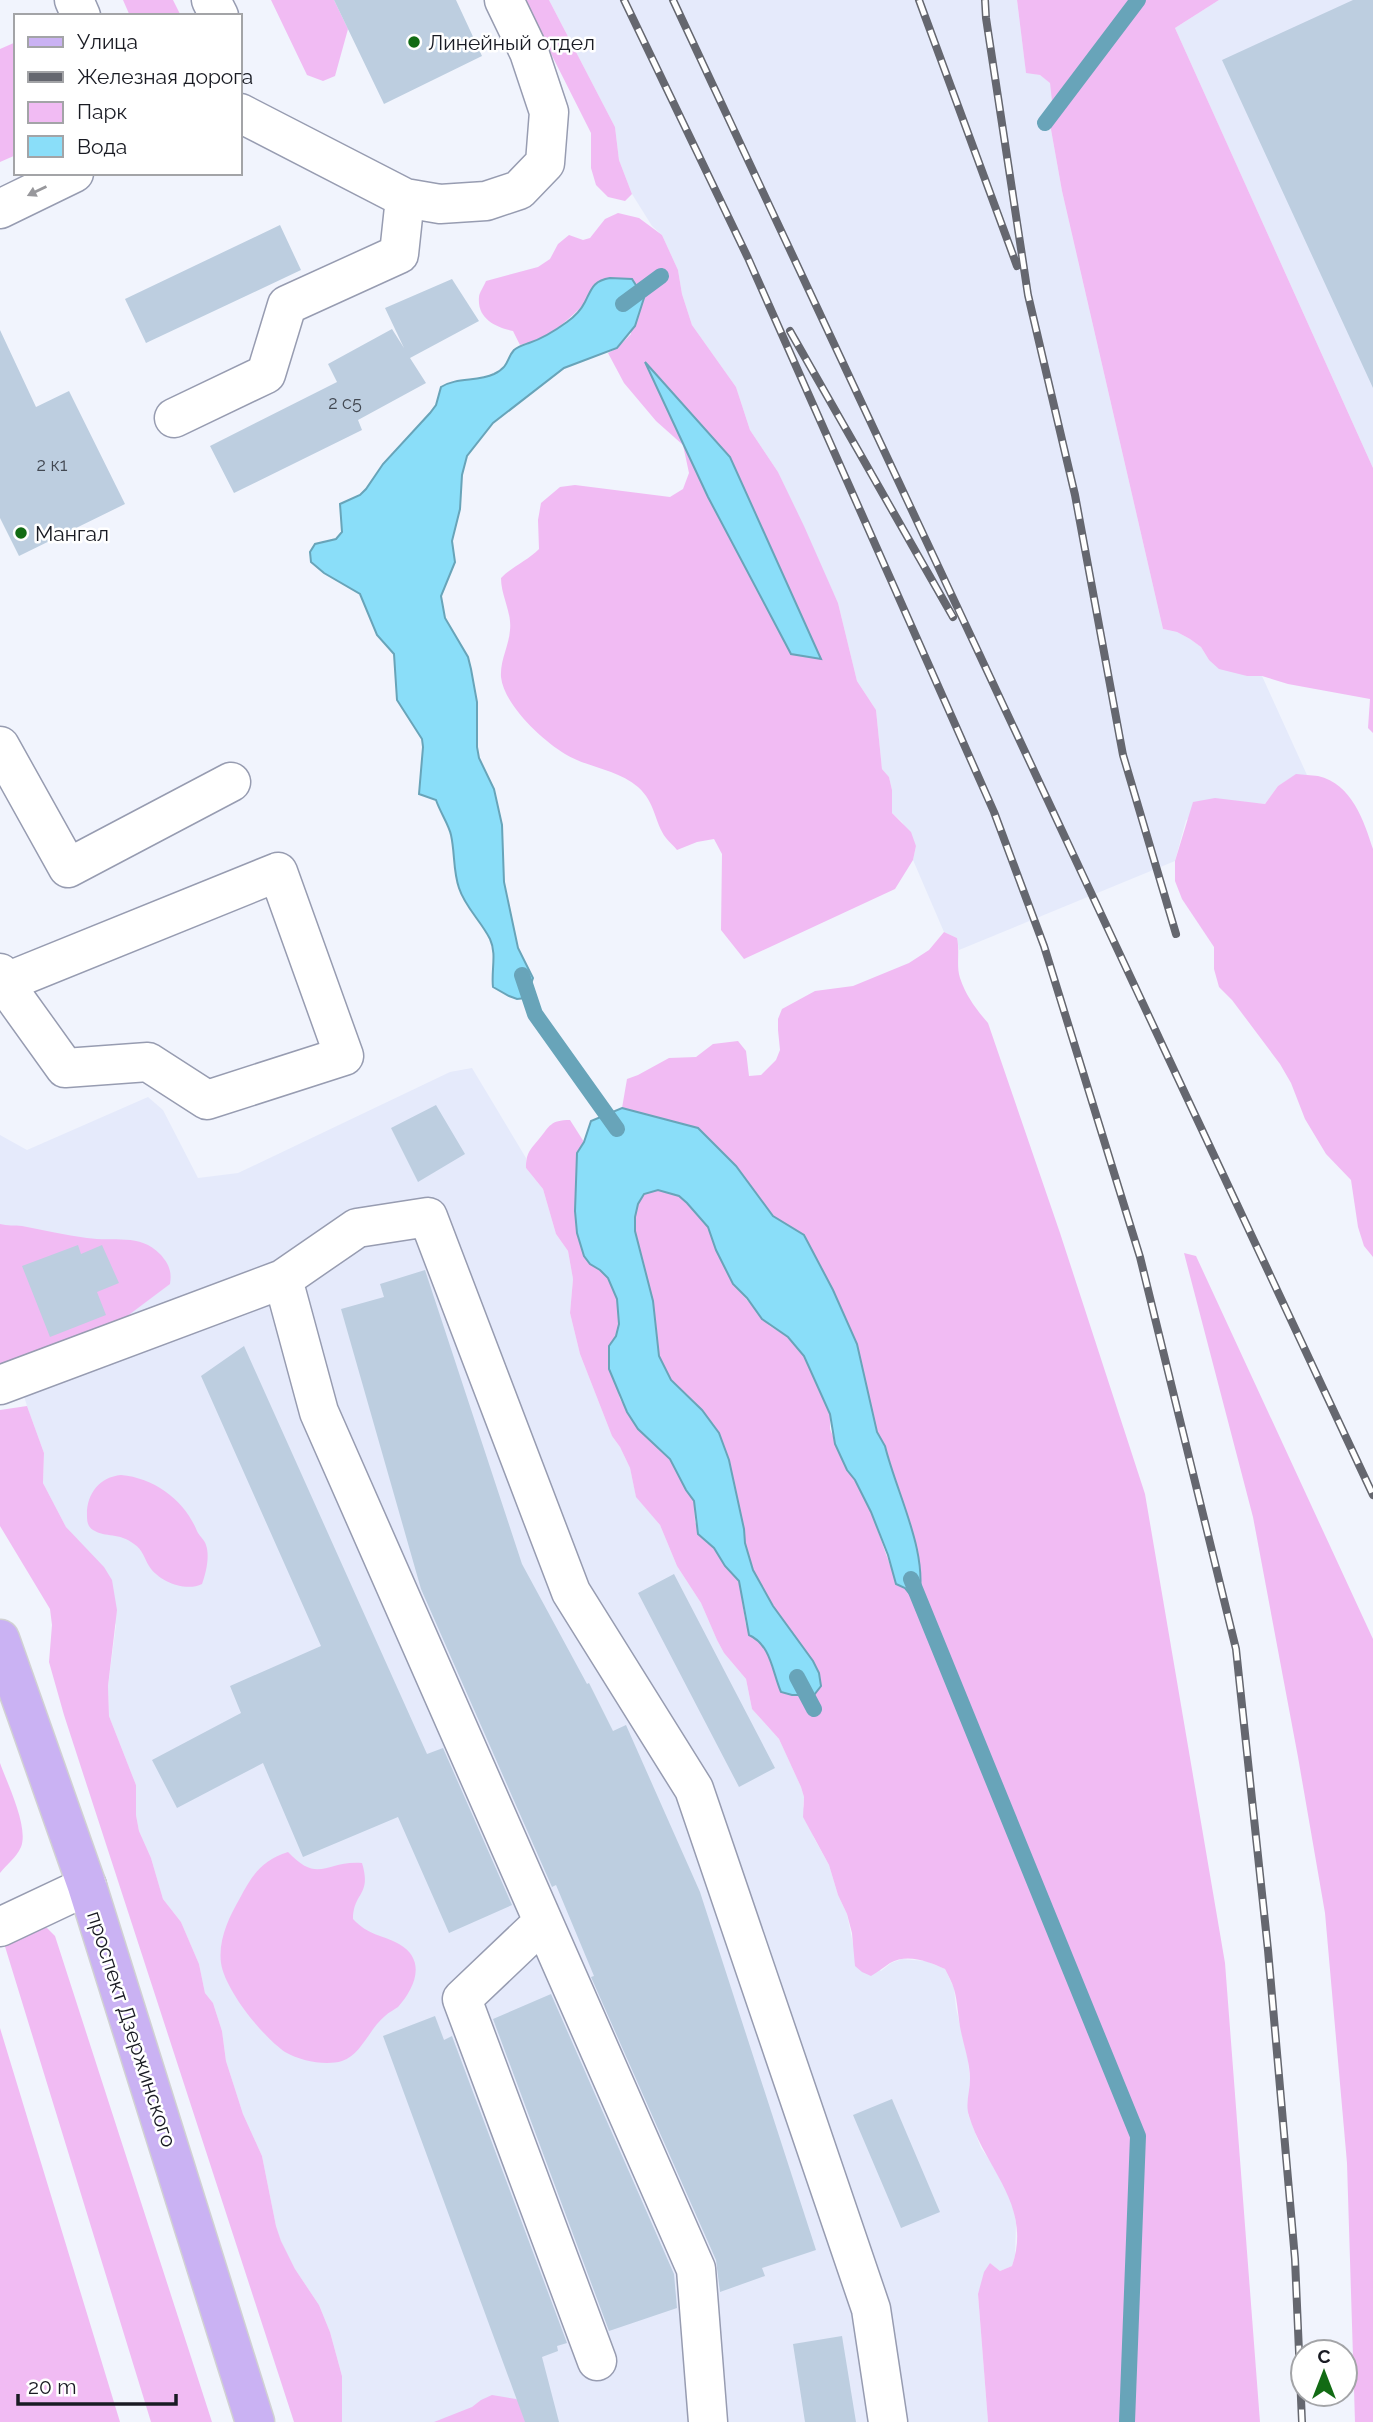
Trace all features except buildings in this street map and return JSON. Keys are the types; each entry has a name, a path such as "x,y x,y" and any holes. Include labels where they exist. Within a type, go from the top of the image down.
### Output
{"main road":[{"name":"проспект Дзержинского","path":"0,1639 87,1886 255,2422"}],"lane":[{"path":"242,114 405,198 440,204 486,201 519,190 545,163 549,113 529,52 504,0"},
{"path":"0,209 70,175"},
{"path":"174,418 266,374 287,305 399,254 405,198"},
{"path":"0,746 68,868 231,782"},
{"path":"278,873 344,1056 207,1100 148,1062 65,1068 2,978 278,873"},
{"path":"0,1385 283,1279 357,1228 428,1217 571,1592 694,1789 871,2309 888,2422"},
{"path":"283,1279 319,1412 696,2269 708,2422"},
{"path":"0,1927 87,1886"},
{"path":"543,1922 461,1999 597,2361"}],"shaded area":[{"path":"549,0 1017,0 1026,72 1040,75 1050,82 1053,95 1050,124 1062,191 1163,629 1190,639 1201,647 1209,660 1247,676 1262,676 1307,775 1296,775 1278,786 1265,804 1241,802 1186,820 1175,861 959,950 957,938 944,932 913,860 916,846 902,822 892,813 892,790 889,777 882,769 876,710 857,681 838,603 778,472 750,430 736,387 692,325 678,270 662,235 652,226 632,194 619,160 615,127"},
{"path":"1219,0 1373,0 1373,468 1175,28"},
{"path":"472,1068 526,1158 526,1168 543,1189 556,1234 568,1251 573,1279 570,1313 580,1354 612,1436 630,1468 636,1496 660,1525 677,1566 701,1603 724,1653 746,1679 752,1709 779,1739 801,1787 803,1806 814,1838 829,1865 847,1914 853,1944 881,1971 902,1959 926,1961 945,1969 954,1988 968,2060 968,2114 981,2148 1012,2202 1016,2223 1012,2266 1000,2271 990,2263 978,2294 988,2422 342,2422 342,2376 330,2332 319,2305 281,2242 262,2156 243,2114 226,2061 222,2031 213,2003 205,1993 199,1964 181,1922 163,1899 151,1858 139,1831 136,1785 109,1716 108,1686 116,1625 85,1549 66,1527 43,1483 44,1453 0,1318 0,1135 27,1150 148,1097 163,1110 198,1178 238,1173 450,1072"}],"green space":[{"path":"123,0 173,0 180,14 129,14"},
{"path":"271,0 334,0 348,29 335,76 323,81 307,75"},
{"path":"524,0 549,0 615,127 619,160 632,194 625,201 608,197 596,185 591,168 591,133"},
{"path":"1017,0 1219,0 1175,28 1373,468 1373,733 1368,728 1370,699 1219,669 1201,647 1190,639 1163,629 1062,191 1050,124 1053,110 1050,83 1040,75 1026,73"},
{"path":"14,43 14,156 0,162 0,49"},
{"path":"618,213 639,218 662,235 678,270 692,325 736,387 750,430 778,472 804,526 838,603 857,681 876,710 882,769 889,777 892,790 892,813 911,832 916,846 913,860 895,889 744,959 721,930 722,854 714,839 677,850 662,832 648,799 638,787 621,776 574,759 546,740 526,721 509,699 501,677 510,623 501,578 539,549 538,520 541,503 560,487 575,485 670,497 683,489 689,473 683,445 656,421 624,383 608,353 631,334 621,278 592,297 555,329 520,345 513,331 489,321 479,305 479,295 486,281 538,267 550,259 558,244 569,235 583,240 590,238 605,219"},
{"path":"1296,774 1318,776 1340,787 1361,816 1373,849 1373,1257 1364,1246 1358,1227 1351,1180 1326,1154 1305,1119 1291,1083 1280,1064 1232,1000 1219,987 1214,969 1214,947 1182,899 1175,881 1175,861 1193,802 1215,798 1265,804 1278,786"},
{"path":"944,932 957,938 960,978 965,991 988,1023 1145,1494 1225,1963 1260,2422 988,2422 978,2294 984,2272 990,2263 1000,2271 1012,2266 1017,2244 1016,2224 1012,2206 969,2116 969,2068 953,1986 945,1969 918,1960 897,1960 871,1976 855,1966 847,1914 829,1865 803,1817 804,1797 801,1787 779,1739 752,1709 746,1679 724,1653 701,1603 677,1566 660,1525 636,1497 630,1468 612,1436 580,1354 570,1313 573,1279 568,1251 556,1234 543,1189 526,1168 529,1152 548,1127 558,1121 570,1120 584,1142 577,1153 575,1211 590,1264 609,1278 617,1299 619,1324 609,1347 608,1358 609,1369 620,1399 638,1429 670,1459 694,1501 695,1522 705,1541 714,1548 725,1566 739,1581 746,1625 765,1648 781,1691 813,1661 773,1606 753,1570 729,1460 719,1433 693,1400 671,1380 659,1356 653,1301 635,1231 638,1204 644,1194 657,1190 679,1196 687,1203 708,1227 733,1284 770,1326 788,1337 804,1356 830,1414 830,1429 847,1470 871,1512 890,1565 911,1597 921,1579 917,1549 885,1446 877,1432 857,1344 805,1235 773,1216 736,1166 698,1128 622,1108 627,1079 669,1058 696,1057 713,1044 738,1041 746,1051 749,1076 761,1075 776,1060 780,1050 778,1019 782,1009 815,991 853,986 909,963 929,950"},
{"path":"0,1224 87,1238 144,1243 166,1261 170,1271 170,1284 126,1317 0,1372"},
{"path":"1184,1253 1196,1256 1373,1639 1373,2422 1355,2422 1355,2408 1359,2408 1359,2338 1352,2338 1347,2163 1325,1913 1253,1517"},
{"path":"27,1406 44,1453 43,1483 66,1527 104,1567 112,1580 117,1610 108,1686 109,1716 136,1785 139,1831 151,1858 163,1899 181,1922 199,1964 205,1993 213,2003 222,2031 226,2061 243,2114 262,2156 281,2241 295,2269 319,2305 330,2332 342,2376 342,2422 294,2422 64,1715 49,1662 52,1625 50,1609 0,1526 0,1410"},
{"path":"121,1475 157,1486 185,1510 207,1549 207,1564 202,1584 188,1587 166,1581 153,1572 134,1544 90,1527 87,1508 95,1488 106,1479"},
{"path":"0,1763 20,1817 23,1838 19,1851 0,1873"},
{"path":"288,1852 299,1862 316,1869 362,1863 365,1882 353,1919 364,1929 399,1944 413,1958 415,1974 404,1999 379,2021 355,2053 342,2061 321,2063 305,2060 276,2045 237,1999 221,1963 225,1929 249,1882 271,1859"},
{"path":"35,1926 47,1928 55,1936 212,2422 151,2422 3,1940"},
{"path":"0,2028 120,2422 0,2422"},
{"path":"492,2395 516,2399 537,2411 539,2422 434,2422 472,2407"}],"water":[{"path":"610,278 632,279 644,298 635,326 617,348 564,368 493,423 467,456 462,475 460,509 452,541 455,562 441,596 445,618 468,657 471,669 477,702 479,758 494,789 502,825 504,882 518,948 533,978 526,998 517,999 493,987 492,945 459,888 448,827 436,800 419,794 422,739 397,700 394,654 377,635 360,594 324,573 311,562 310,552 315,544 336,539 342,532 340,504 360,495 366,489 383,464 436,405 441,387 499,371 514,350 543,337 575,316 594,286"},
{"path":"645,362 730,457 821,659 791,654 708,497"},
{"path":"622,1108 698,1128 736,1166 773,1216 804,1235 857,1344 877,1432 885,1446 916,1545 921,1585 918,1604 905,1588 896,1584 871,1512 835,1444 830,1414 804,1356 788,1337 762,1319 733,1284 708,1227 687,1203 679,1196 658,1190 644,1194 638,1204 635,1231 653,1301 659,1356 671,1380 702,1410 719,1433 729,1460 753,1570 773,1606 819,1673 821,1686 814,1695 781,1692 770,1659 762,1645 749,1635 739,1581 725,1566 714,1548 698,1534 694,1501 670,1459 638,1429 627,1412 609,1369 609,1346 616,1336 619,1324 617,1299 608,1278 584,1256 577,1233 577,1153 591,1121"}],"waterway":[{"path":"1045,123 1138,0"},
{"path":"623,304 661,276"},
{"path":"522,975 535,1014 617,1129"},
{"path":"911,1579 1138,2136 1127,2422"},
{"path":"797,1677 814,1709"}],"railway":[{"path":"624,0 748,258 994,812 1044,946 1140,1257 1236,1649 1268,1950 1295,2259 1302,2422"},
{"path":"673,0 1373,1495"},
{"path":"919,0 1017,266"},
{"path":"985,0 1028,295 1075,495 1123,755 1176,934"},
{"path":"790,331 953,617"}],"place":[{"name":"Линейный отдел","path":"414,42"},
{"name":"Мангал","path":"21,533"}]}
